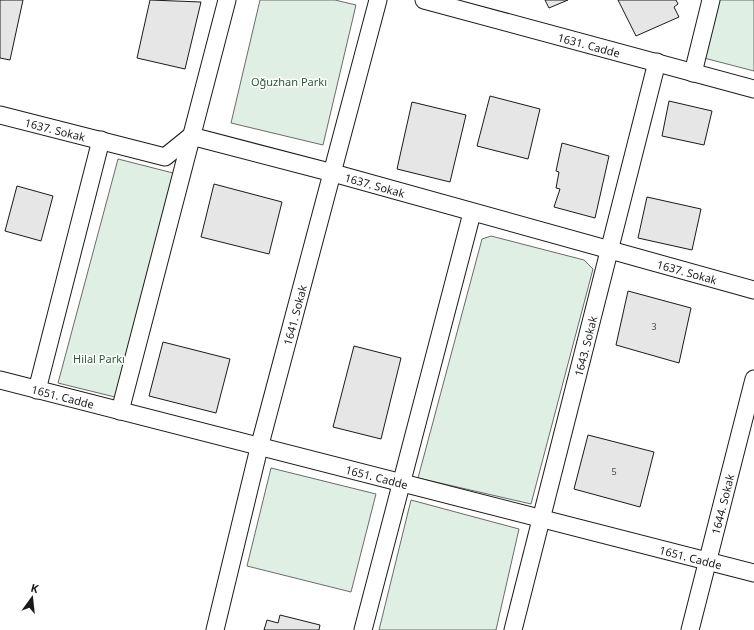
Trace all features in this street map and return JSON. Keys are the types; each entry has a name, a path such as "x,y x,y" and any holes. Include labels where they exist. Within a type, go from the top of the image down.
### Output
{"street":[{"path":"120,411 227,0"},
{"name":"1641. Sokak","path":"215,630 259,448 378,0"},
{"name":"1631. Cadde","path":"424,0 754,89"},
{"path":"693,73 711,0"},
{"name":"1643. Sokak","path":"513,630 611,251 657,62"},
{"name":"1637. Sokak","path":"0,115 165,157 192,136 333,173 472,213 754,290"},
{"path":"37,390 101,140"},
{"path":"363,630 472,213"},
{"name":"1644. Sokak","path":"690,630 754,379"},
{"name":"1651. Cadde","path":"0,380 259,448 709,560 754,573"}],"green space":[{"name":"Oğuzhan Parkı","path":"260,0 335,0 356,5 323,145 231,123"},
{"path":"719,0 754,0 754,71 704,58"},
{"name":"Hilal Parkı","path":"118,159 181,175 123,399 58,383"},
{"path":"491,236 584,260 593,269 531,504 418,478 482,239"},
{"path":"271,468 376,494 351,592 247,566"},
{"path":"411,500 519,529 496,630 379,630"}],"building":[{"path":"0,0 23,0 10,60 0,58"},
{"path":"150,0 201,2 185,69 137,58"},
{"path":"545,0 568,0 549,8"},
{"path":"618,0 676,0 678,4 674,7 679,17 636,36"},
{"path":"490,96 540,109 528,159 477,146"},
{"path":"669,101 712,111 704,145 662,136"},
{"path":"412,102 466,115 450,182 397,169"},
{"path":"562,143 609,156 595,218 554,207 560,189 556,188 559,172 556,171"},
{"path":"214,184 282,202 269,254 201,237"},
{"path":"17,186 53,196 41,241 5,231"},
{"path":"647,197 701,209 692,250 638,238"},
{"path":"628,291 691,308 679,363 616,345"},
{"path":"163,342 230,359 216,413 149,396"},
{"path":"354,346 401,358 381,439 333,427"},
{"path":"588,435 654,452 640,507 574,489"},
{"path":"280,615 320,625 319,630 264,630 267,620 278,623"}]}
